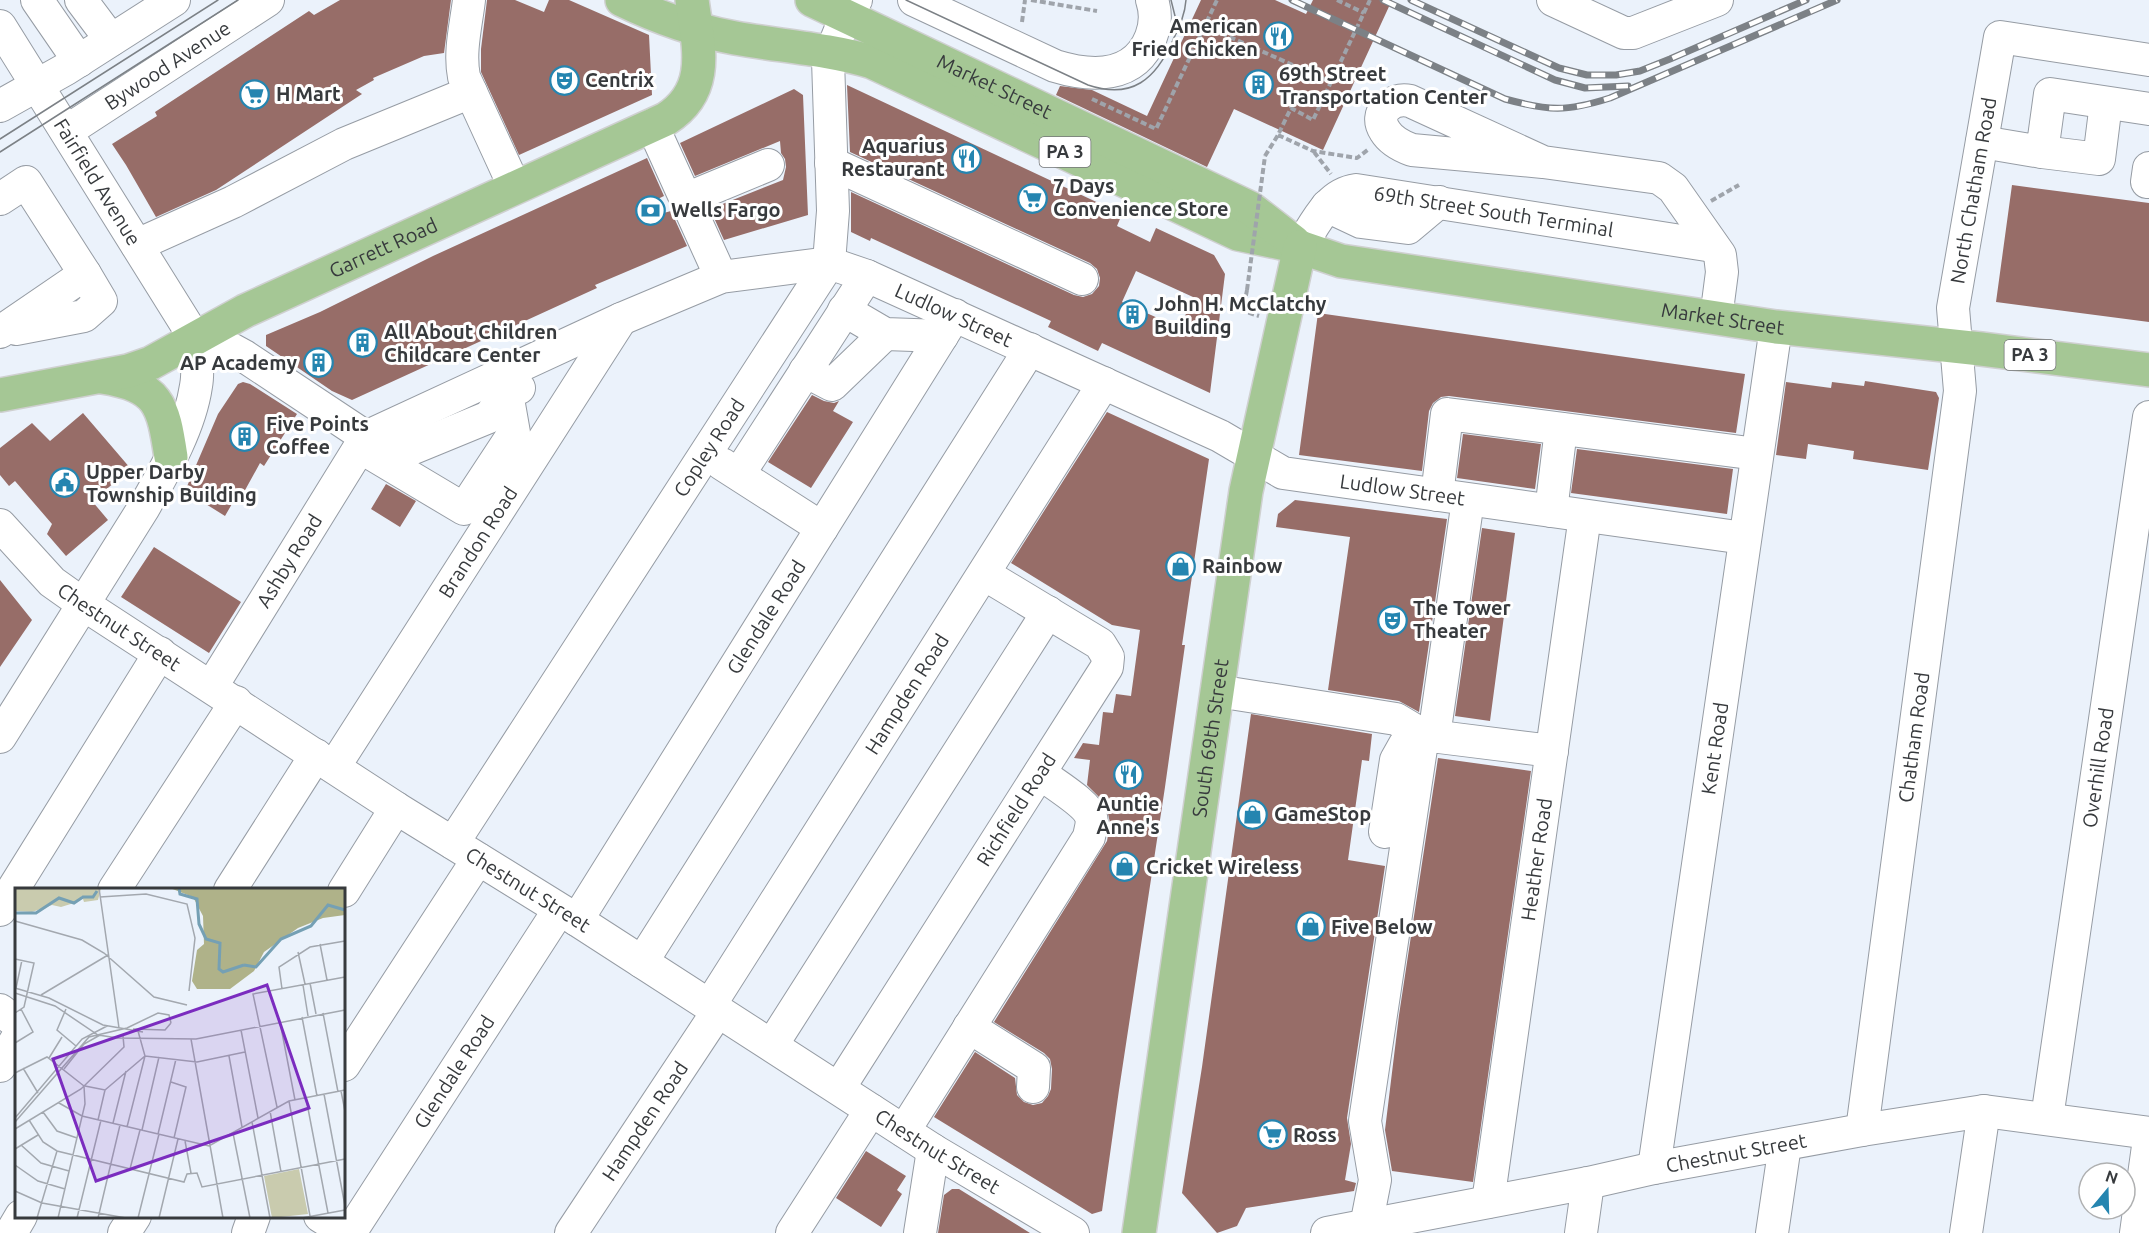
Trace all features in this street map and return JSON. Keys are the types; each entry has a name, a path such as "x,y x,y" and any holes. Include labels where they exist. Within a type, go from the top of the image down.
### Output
{"main road":[{"name":"PA 3","path":"622,0 642,10 694,14 733,38 830,53"},
{"name":"PA 3","path":"812,0 851,8"},
{"name":"Market Street","path":"851,8 1250,208 1300,247"},
{"name":"Garrett Road","path":"0,395 128,371 152,363 245,311 675,113 690,97 699,66 700,55 694,14"},
{"name":"Market Street","path":"830,53 860,59 882,67 1238,234 1300,247 1341,261 1776,327 2149,370"},
{"name":"South 69th Street","path":"1139,1233 1246,491 1300,247"},
{"path":"102,376 125,380 145,390 151,396 163,414 171,457"}],"street":[{"path":"37,0 79,61"},
{"path":"81,0 111,40"},
{"path":"0,106 79,61 174,0"},
{"name":"Bywood Avenue","path":"67,131 268,0"},
{"path":"469,0 461,65 464,77 515,188"},
{"path":"914,0 1055,66 1075,71 1093,86"},
{"path":"961,0 1078,56 1093,86"},
{"path":"1093,86 1136,61 1149,42 1153,31 1155,10 1152,0"},
{"path":"1553,0 1624,33 1633,33 1717,0"},
{"name":"Copley Road","path":"345,1063 465,851 705,455 829,263 833,211 828,77 830,53 851,8"},
{"name":"Fairfield Avenue","path":"0,26 196,340"},
{"name":"North Chatham Road","path":"1956,346 1953,308 2000,37 2149,60"},
{"path":"137,245 233,202 344,144 471,92"},
{"path":"2042,152 2050,94 2149,109"},
{"path":"1543,162 1410,101 1401,99 1390,103 1384,110 1381,121 1388,135 1400,146 1412,150 1543,162 1659,177 1673,188 1720,255 1722,262 1716,318"},
{"path":"1982,142 2099,159 2106,103"},
{"path":"652,125 721,277"},
{"path":"831,163 1082,279"},
{"path":"686,199 768,165"},
{"path":"0,199 26,182 101,301 84,316 2,332"},
{"name":"69th Street South Terminal","path":"1300,247 1327,206 1345,192 1356,190 1713,246"},
{"name":"Ludlow Street","path":"363,442 516,379 621,318 721,277 829,263 867,276 948,326 1030,349 1220,436 1282,473 1744,538"},
{"path":"740,474 867,276"},
{"path":"844,310 885,334"},
{"name":"Brandon Road","path":"231,888 325,761 621,318"},
{"path":"805,371 832,385 885,334 948,326"},
{"name":"Glendale Road","path":"348,1233 568,915 822,528 948,326"},
{"name":"Kent Road","path":"1654,1168 1776,327"},
{"path":"0,737 143,509 171,457 189,415 195,392 196,340 233,350 244,356 363,442 464,509 538,396 516,379"},
{"name":"Chatham Road","path":"1862,1130 1960,391 1956,346"},
{"path":"642,962 1030,349"},
{"name":"Hampden Road","path":"571,1233 1104,383"},
{"path":"1437,495 1448,414 1757,454"},
{"name":"Overhill Road","path":"2047,1118 2149,417"},
{"path":"1551,511 1561,429"},
{"name":"Ashby Road","path":"115,888 363,442"},
{"path":"705,455 740,474 822,528"},
{"path":"1378,1227 1375,1180 1365,1121 1468,500"},
{"name":"Heather Road","path":"1488,1202 1585,516"},
{"name":"Chestnut Street","path":"0,525 52,582 83,604 396,808 642,962 933,1150 1073,1233"},
{"name":"Richfield Road","path":"839,1088 1107,667 1108,657 1100,644 984,574"},
{"path":"772,1045 1048,612"},
{"path":"0,910 160,653"},
{"path":"1217,691 1396,719 1428,735 1552,751"},
{"path":"1385,832 1396,760 1405,744 1428,735"},
{"path":"904,1131 1089,837 1092,825 1090,815 1084,807 1040,774"},
{"path":"345,889 396,808"},
{"path":"0,1010 15,1021"},
{"path":"969,1027 1034,1068 1033,1087"},
{"path":"0,1066 15,1042"},
{"path":"792,1233 871,1110"},
{"path":"1966,1233 1984,1111"},
{"name":"Chestnut Street","path":"1327,1233 1378,1227 1654,1168 1862,1130 1984,1111 2149,1133"},
{"path":"2136,1233 2149,1138"},
{"path":"1772,1233 1785,1145"},
{"path":"920,1233 933,1150"},
{"path":"1581,1233 1588,1183"},
{"path":"11,1233 20,1218"},
{"path":"124,1233 134,1218"},
{"path":"248,1233 253,1218"},
{"path":"323,1218 348,1233"}],"path":[{"path":"1022,22 1025,0"},
{"path":"1031,0 1097,11"},
{"path":"1093,86 1156,129 1217,0"},
{"path":"1337,0 1364,13"},
{"path":"1243,311 1265,156 1291,108 1313,120 1370,0"},
{"path":"1205,26 1331,82"},
{"path":"1278,135 1313,151 1357,159 1388,135"}],"building":[{"path":"340,0 451,0 444,53 424,56 373,78 374,80 356,90 362,94 216,190 156,217 112,144 157,116 155,112 309,11 314,15"},
{"name":"Centrix","path":"487,0 515,0 544,12 549,0 569,0 649,35 652,95 519,155 481,72 481,49"},
{"name":"69th Street Transportation Center","path":"1201,0 1275,0 1306,14 1313,0 1392,0 1323,150 1234,109 1207,167 1056,95 1060,86 1092,90 1147,116"},
{"path":"847,85 1122,214 1117,226 1150,242 1156,228 1214,255 1225,274 1210,393 1102,343 1098,351 1048,327 1051,321 871,238 870,241 851,232 851,192 1074,295 1083,297 1092,294 1099,286 1100,278 1097,269 1090,263 850,152","holes":["1136,271 1193,297 1180,328 1122,302"]},
{"path":"794,89 803,95 808,215 724,240 710,209 783,180 786,167 780,141 695,176 680,143"},
{"path":"647,158 664,196 641,207 645,218 671,211 687,246 595,285 597,288 352,400 332,391 266,346 266,335 320,312 433,256"},
{"path":"2012,185 2149,203 2149,322 1996,302"},
{"path":"1318,313 1745,374 1736,433 1449,396 1441,397 1433,403 1429,411 1422,471 1299,455"},
{"path":"1865,381 1936,392 1939,398 1928,470 1853,459 1854,451 1808,444 1806,459 1776,455 1786,382 1831,388 1832,382 1864,386"},
{"path":"243,382 250,384 297,414 264,466 260,463 244,492 240,490 225,516 185,491 218,414 238,384"},
{"path":"812,395 824,401 834,403 839,401 833,411 853,422 811,488 768,462"},
{"path":"1107,412 1209,459 1182,645 1185,645 1165,787 1102,1211 1092,1214 934,1117 975,1052 1015,1078 1017,1095 1024,1102 1033,1105 1042,1103 1051,1089 1050,1059 994,1022 1107,841 1110,823 1107,809 1102,800 1087,785 1090,760 1074,758 1083,743 1099,745 1103,712 1113,713 1116,694 1131,696 1140,630 1112,625 1011,563"},
{"name":"Upper Darby Township Building","path":"83,413 131,469 92,501 108,520 66,556 47,534 52,524 15,481 9,486 0,475 0,448 32,423 50,441"},
{"path":"1463,434 1541,444 1535,489 1457,478"},
{"path":"1577,449 1733,469 1727,514 1571,493"},
{"path":"386,484 416,501 400,527 371,509"},
{"name":"The Tower Theater","path":"1295,500 1447,519 1419,712 1399,701 1328,690 1350,537 1276,527 1278,514"},
{"path":"1482,528 1515,533 1490,721 1455,716"},
{"path":"154,547 241,602 209,653 121,597"},
{"path":"0,580 32,620 0,667"},
{"path":"1251,714 1372,734 1369,761 1362,760 1348,860 1385,866 1347,1118 1351,1144 1345,1180 1356,1183 1354,1191 1246,1208 1237,1226 1217,1233 1182,1193 1202,1067"},
{"path":"1438,758 1531,771 1473,1182 1392,1171 1385,1130 1399,1015"},
{"path":"866,1151 906,1176 897,1190 902,1194 881,1227 836,1198"},
{"path":"952,1189 959,1189 1030,1233 938,1233 944,1195"}],"tram line":[{"path":"0,139 218,0"},
{"path":"0,152 238,0"},
{"path":"906,0 1088,85 1117,90 1141,83 1159,66 1179,26 1186,0"},
{"path":"1171,0 1175,29"}],"railway":[{"path":"1292,0 1505,99 1546,108 1569,108 1610,98 1837,0"},
{"path":"1383,0 1555,80 1585,88 1628,86"},
{"path":"1411,0 1559,68 1587,75 1616,75 1640,71 1806,0"}],"place":[{"name":"American Fried Chicken","path":"1279,37"},
{"name":"Centrix","path":"564,80"},
{"name":"69th Street Transportation Center","path":"1258,85"},
{"name":"H Mart","path":"255,94"},
{"name":"Aquarius Restaurant","path":"966,158"},
{"name":"7 Days Convenience Store","path":"1032,198"},
{"name":"Wells Fargo","path":"650,210"},
{"name":"John H. McClatchy Building","path":"1133,315"},
{"name":"All About Children Childcare Center","path":"363,343"},
{"name":"AP Academy","path":"318,363"},
{"name":"Five Points Coffee","path":"245,436"},
{"name":"Upper Darby Township Building","path":"65,483"},
{"name":"Rainbow","path":"1181,566"},
{"name":"The Tower Theater","path":"1392,620"},
{"name":"Auntie Anne's","path":"1128,774"},
{"name":"GameStop","path":"1253,814"},
{"name":"Cricket Wireless","path":"1125,867"},
{"name":"Five Below","path":"1310,927"},
{"name":"Ross","path":"1272,1135"}]}
